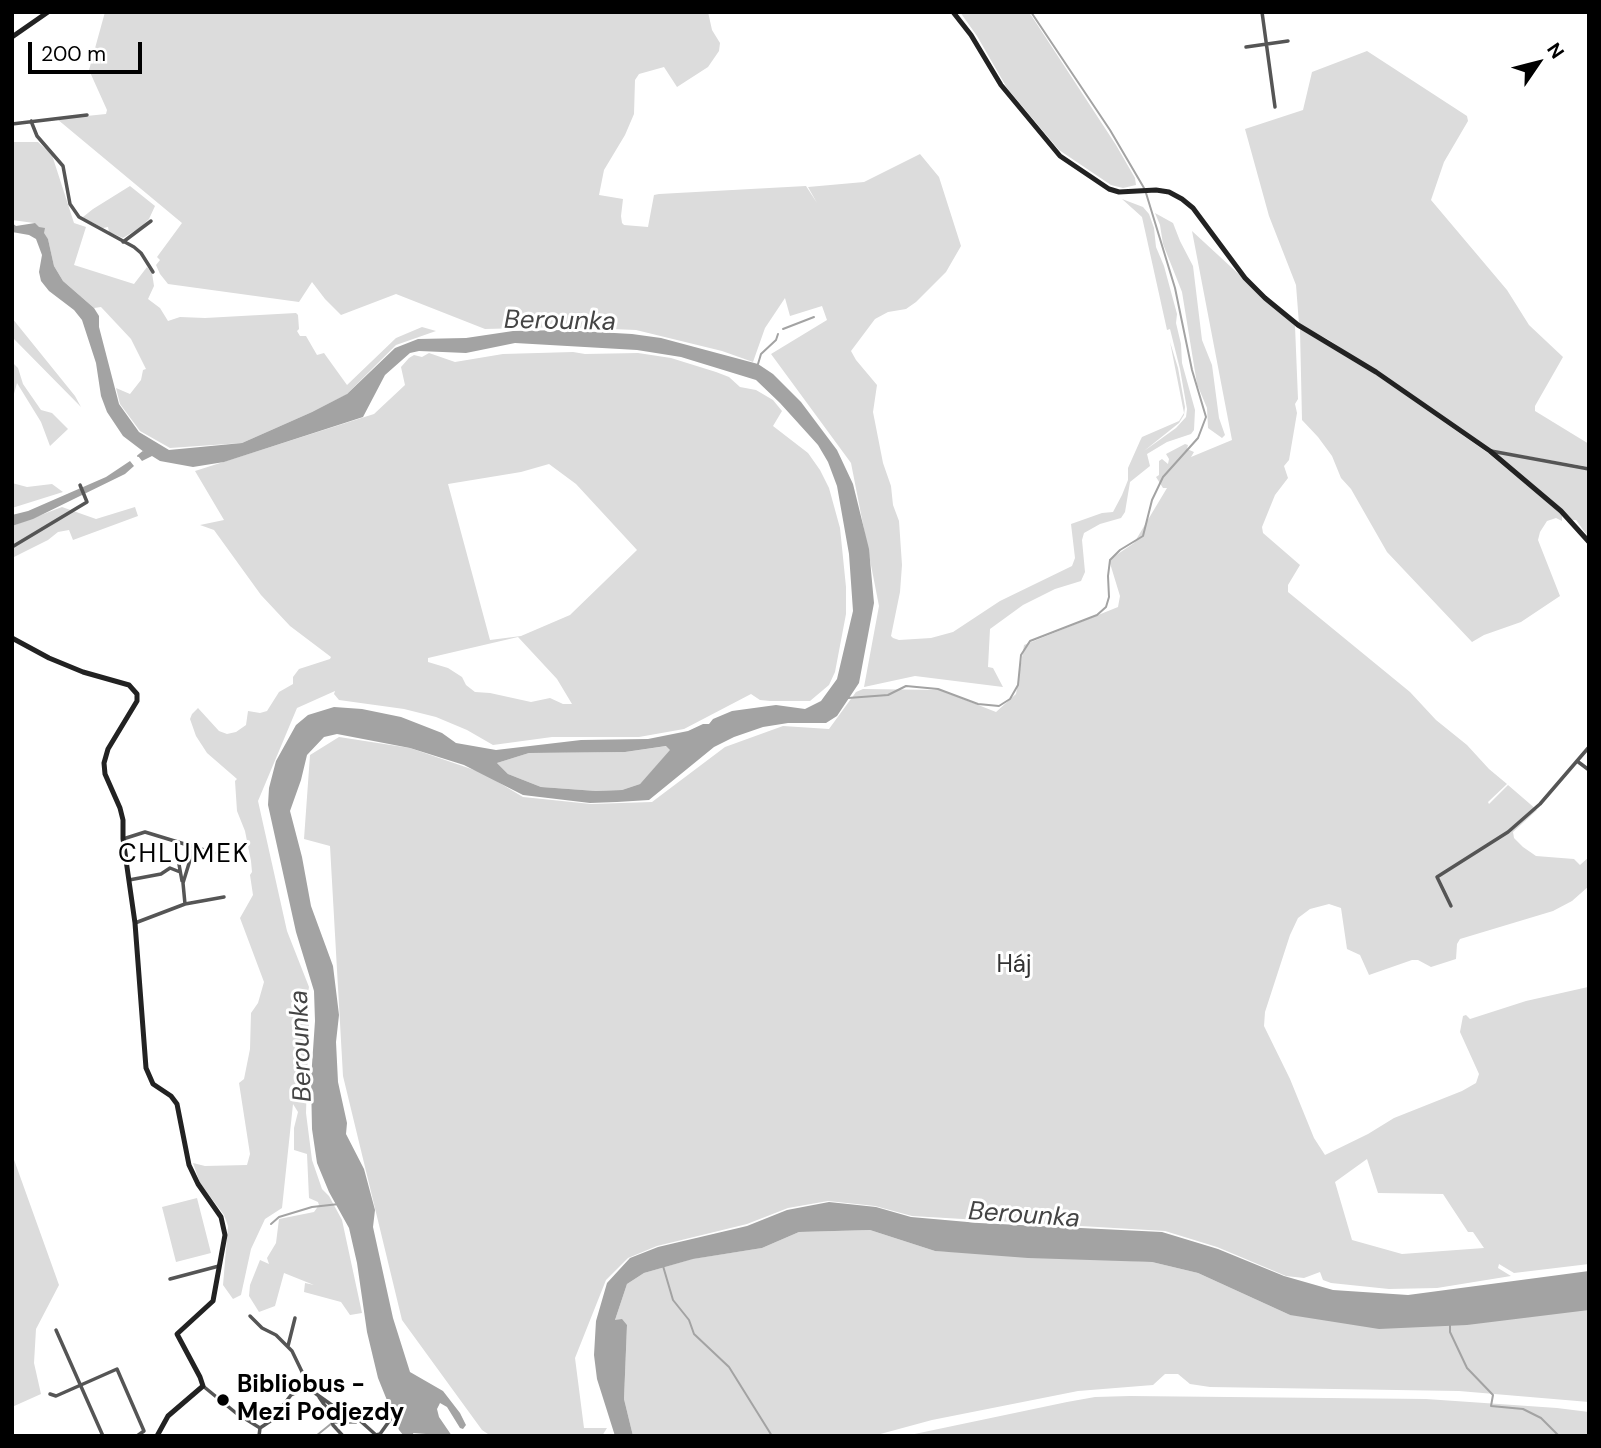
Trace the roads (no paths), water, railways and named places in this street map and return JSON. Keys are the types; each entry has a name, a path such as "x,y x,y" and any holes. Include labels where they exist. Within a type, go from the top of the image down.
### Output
{"street":[{"path":"12,37 48,12"},
{"path":"953,12 971,35 1001,85 1060,156 1108,189 1119,192 1156,190 1169,192 1182,199 1193,208 1245,278 1282,312 1490,450 1561,511 1589,542"},
{"path":"1262,12 1275,107"},
{"path":"1246,47 1288,41"},
{"path":"12,124 87,115"},
{"path":"31,121 37,136 63,166 73,210 89,224 141,253 153,272"},
{"path":"123,242 151,221"},
{"path":"1490,450 1589,469"},
{"path":"12,547 88,502 80,485"},
{"path":"12,638 49,658 83,672 129,685 136,691 138,701 108,749 104,763 105,774 120,808 135,923 147,1075 156,1087 176,1101 190,1165 198,1184 221,1217 225,1230 211,1304 177,1334 203,1386 236,1413 260,1428"},
{"path":"1451,906 1437,877 1508,832 1540,804 1589,747"},
{"path":"1577,761 1589,769"},
{"path":"123,839 145,832 214,853"},
{"path":"176,842 185,904"},
{"path":"183,883 194,847"},
{"path":"129,880 161,874 170,869 180,872"},
{"path":"135,923 185,904 224,897"},
{"path":"170,1279 219,1266"},
{"path":"250,1317 288,1346 305,1378 325,1404 332,1418 332,1425 343,1436"},
{"path":"288,1346 295,1318"},
{"path":"57,1330 103,1436"},
{"path":"50,1394 57,1396 117,1369 144,1431 137,1436"},
{"path":"300,1390 305,1378"},
{"path":"157,1436 168,1416 203,1386"},
{"path":"259,1436 260,1428 272,1420 291,1395 300,1390 316,1394 355,1417 376,1435 380,1434 390,1420 389,1413"}],"waterway":[{"path":"1031,12 1110,130 1144,188"},
{"path":"848,698 888,695 906,686 938,689 978,704 999,706 1010,699 1018,685 1021,655 1030,641 1097,615 1106,607 1109,597 1110,560 1120,550 1143,536 1152,500 1163,477 1198,438 1206,417 1192,370 1175,288 1146,193"},
{"path":"783,329 814,317"},
{"path":"758,364 761,354 776,340 778,334"},
{"path":"138,456 143,452 145,454"},
{"path":"271,1224 279,1217 312,1207 339,1204"},
{"path":"663,1266 673,1300 689,1320 694,1334 729,1367 772,1436"},
{"path":"1450,1324 1450,1332 1467,1368 1493,1395 1491,1406 1523,1409 1541,1418 1559,1436"},
{"path":"316,1436 332,1423 356,1423"}],"place":[{"name":"Bibliobus - Mezi Podjezdy","path":"223,1400"}],"district":[{"name":"CHLUMEK","path":"184,855"}],"water label":[{"name":"Berounka","path":"560,322"},
{"name":"Berounka","path":"302,1046"},
{"name":"Berounka","path":"1024,1216"}],"park label":[{"name":"Háj","path":"1014,966"}]}
